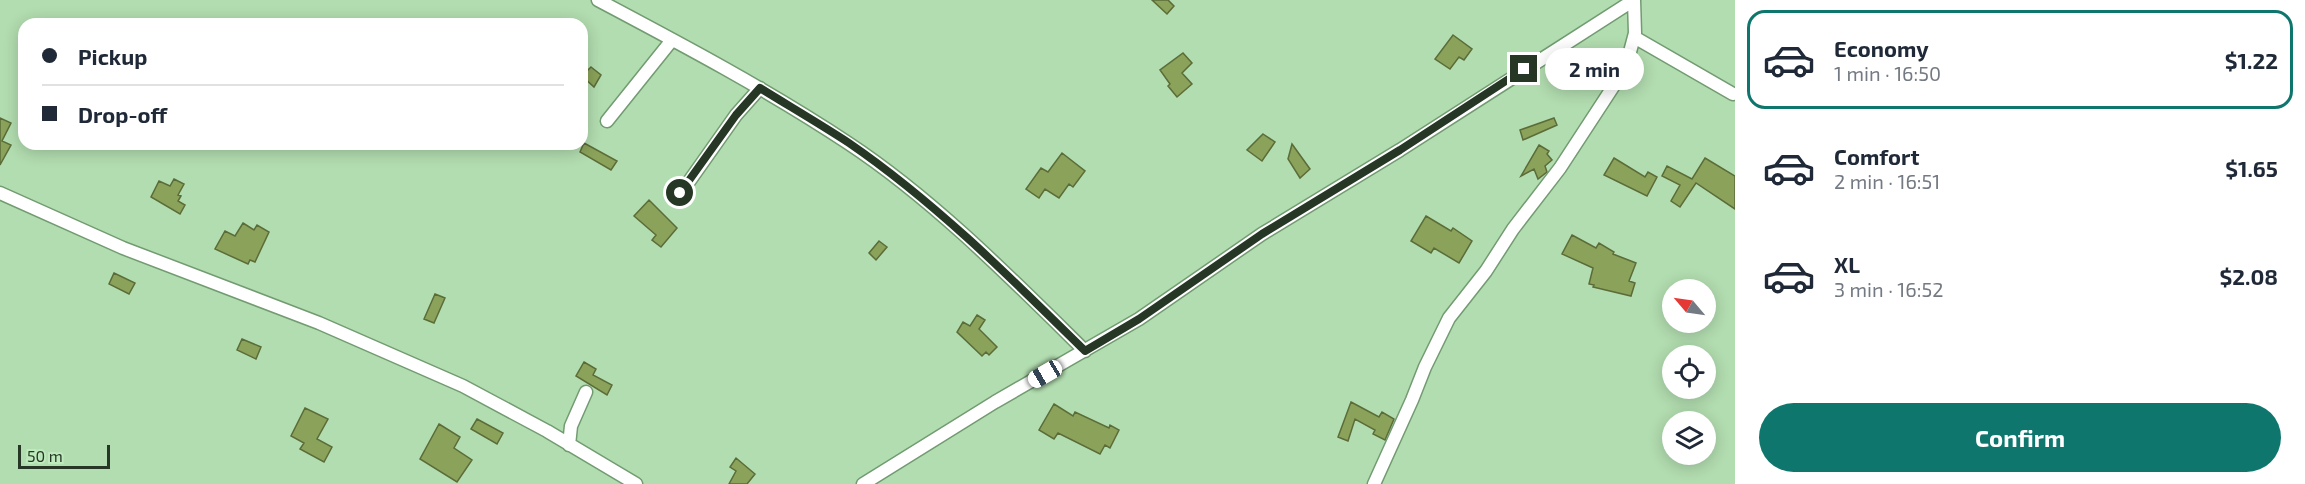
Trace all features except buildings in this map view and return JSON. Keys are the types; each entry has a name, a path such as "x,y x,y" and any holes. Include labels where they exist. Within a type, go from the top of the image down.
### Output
{"street":[{"path":"598,0 760,88 850,144 918,197 979,249 1085,351"},
{"path":"1374,484 1449,318 1560,168 1626,67 1634,37 1634,0"},
{"path":"863,484 995,402 1139,319 1262,234 1400,150 1634,0"},
{"path":"1634,37 1733,94"},
{"path":"607,121 672,40"},
{"path":"675,200 736,115 760,88"},
{"path":"0,193 123,248 319,323 463,386 513,412 636,484"},
{"path":"569,445 571,426 586,392"}],"route":[{"path":"680,193 695,175 725,128 760,88 850,144 885,170 979,249 1085,351 1139,319 1262,234 1400,150 1524,69"}]}
